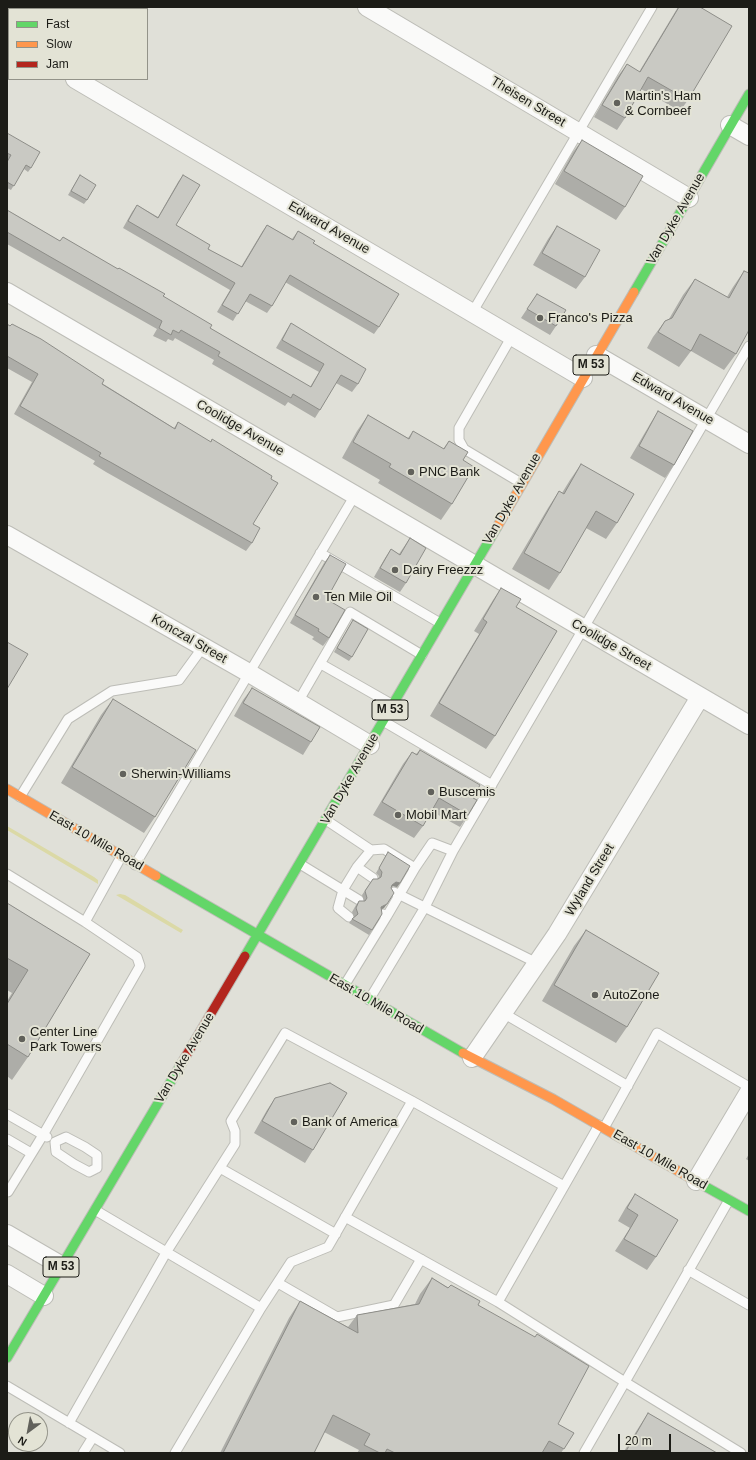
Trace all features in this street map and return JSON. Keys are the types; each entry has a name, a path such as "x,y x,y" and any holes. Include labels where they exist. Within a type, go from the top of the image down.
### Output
{"main road":[{"name":"Van Dyke Avenue","path":"7,1358 326,820 749,94"},
{"name":"East 10 Mile Road","path":"7,789 344,986 472,1058 553,1099 749,1212"}],"street":[{"name":"Theisen Street","path":"367,7 689,198"},
{"name":"Edward Avenue","path":"77,80 583,378"},
{"path":"730,125 749,136"},
{"name":"Coolidge Avenue","path":"7,292 474,565"},
{"name":"Edward Avenue","path":"596,355 749,444"},
{"name":"Konczal Street","path":"7,535 249,673 370,745"},
{"name":"Coolidge Street","path":"474,565 749,725"},
{"name":"Wyland Street","path":"472,1058 557,934 700,697"},
{"path":"696,1181 749,1092"},
{"path":"7,1234 62,1266"},
{"path":"7,1274 44,1296"}],"lane":[{"path":"472,313 652,7"},
{"path":"512,336 460,428 459,440 464,449 521,483"},
{"path":"369,1000 425,907 453,851 749,346"},
{"path":"135,865 355,495"},
{"path":"320,553 440,623"},
{"path":"298,702 350,612 422,655"},
{"path":"20,796 68,719 112,691 179,680 203,647"},
{"path":"321,664 393,705"},
{"path":"383,721 492,785"},
{"path":"326,820 370,850 384,849 415,868"},
{"path":"344,986 384,914 432,843 453,851"},
{"path":"349,918 338,908 342,890 370,850"},
{"path":"85,922 121,857"},
{"path":"300,864 359,900"},
{"path":"357,867 373,878"},
{"path":"7,874 85,922 137,957 140,966 43,1135 7,1192"},
{"path":"397,893 538,963"},
{"path":"503,1013 628,1086"},
{"path":"69,1423 167,1251 235,1144 235,1131 231,1121 285,1033 412,1101 564,1186"},
{"path":"498,1302 564,1186 628,1086 657,1033 749,1087"},
{"path":"175,1453 291,1262 328,1247 412,1101"},
{"path":"7,1114 55,1142"},
{"path":"55,1142 66,1137 85,1147 96,1155 97,1168"},
{"path":"7,1139 31,1153"},
{"path":"55,1142 56,1152 74,1164 89,1172 97,1168"},
{"path":"97,1168 114,1178"},
{"path":"220,1168 336,1234"},
{"path":"584,1453 729,1200"},
{"path":"95,1210 262,1308"},
{"path":"346,1217 498,1302 741,1453"},
{"path":"278,1283 337,1317 394,1305 421,1259"},
{"path":"688,1270 749,1304"},
{"path":"7,1386 120,1453"},
{"path":"84,1453 93,1437"}],"shaded area":[{"path":"7,826 94,877 98,880 98,884 7,830"},
{"path":"116,895 125,895 183,930 181,933"}],"building":[{"path":"679,7 700,7 732,26 688,100 648,77 625,118 602,105 627,64 640,72"},
{"path":"7,133 40,152 31,168 26,165 14,186 7,182 7,162 11,155 7,153"},
{"path":"582,140 643,176 625,207 564,171"},
{"path":"80,175 96,185 87,200 71,191"},
{"path":"183,175 200,185 176,225 210,245 208,249 242,267 267,225 293,240 298,231 315,241 313,243 399,294 379,327 290,275 272,306 250,294 238,314 222,305 235,283 128,221 137,205 158,218"},
{"path":"7,210 60,241 63,237 165,294 163,296 212,325 210,328 311,387 324,364 282,340 291,323 366,369 358,384 341,375 320,410 293,394 291,398 218,356 220,352 181,330 179,333 173,330 171,335 159,328 162,321 7,232"},
{"path":"557,226 600,250 585,277 542,253"},
{"path":"744,271 749,273 749,330 736,354 700,334 691,351 658,332 665,321 672,318 695,279 729,298"},
{"path":"537,294 566,310 556,326 527,309"},
{"path":"7,324 10,326 12,324 41,339 104,380 102,384 175,429 178,422 211,442 212,439 272,476 271,479 278,483 253,524 260,528 252,543 99,456 101,453 20,406 38,374 7,356"},
{"path":"658,411 693,431 674,465 639,446"},
{"path":"368,415 409,439 413,431 444,449 449,441 468,452 463,460 474,467 452,504 389,467 391,464 353,442"},
{"path":"581,464 634,494 617,523 596,511 560,573 524,553 559,491 564,494"},
{"name":"Dairy Freezzz","path":"410,538 426,548 406,583 380,568 391,549 400,555"},
{"path":"330,555 346,564 330,593 332,594 328,600 345,610 329,638 318,631 319,629 295,615"},
{"path":"501,588 521,599 516,607 557,631 495,736 439,703 487,622 483,619"},
{"path":"353,620 368,629 352,657 337,648"},
{"path":"7,642 28,654 7,689"},
{"path":"252,688 320,727 311,742 243,703"},
{"name":"Sherwin-Williams","path":"113,699 196,750 155,817 72,767"},
{"path":"420,750 480,785 473,798 477,800 468,815 439,798 423,826 382,802 412,752 417,755"},
{"path":"388,852 410,866 400,883 396,882 392,885 391,888 394,893 387,904 381,907 382,914 372,930 352,919 358,914 356,908 359,901 365,901 367,898 365,891 373,879 378,879 381,877 382,872 379,868"},
{"name":"Center Line Park Towers","path":"7,903 90,954 28,1057 7,1044 7,1004 28,970 7,958"},
{"name":"AutoZone","path":"586,930 659,973 627,1027 554,985"},
{"name":"Bank of America","path":"330,1083 347,1093 313,1150 262,1121 275,1098"},
{"path":"635,1194 678,1220 656,1257 624,1239 638,1215 627,1208"},
{"path":"432,1278 448,1288 451,1285 480,1301 478,1305 535,1337 537,1334 589,1366 558,1424 574,1433 564,1449 549,1441 542,1453 395,1453 387,1449 385,1453 380,1453 364,1445 370,1434 333,1415 314,1453 223,1453 300,1301 358,1333 357,1315 419,1304"},
{"path":"648,1413 717,1453 625,1453"}],"traffic: fast":[{"path":"634,292 749,94"},
{"path":"245,956 497,527"},
{"path":"156,876 463,1053"},
{"path":"7,1358 180,1066"},
{"path":"699,1183 749,1211"}],"traffic: slow":[{"path":"497,527 634,292"},
{"path":"7,789 156,876"},
{"path":"463,1053 553,1099 699,1183"}],"traffic: jam":[{"path":"180,1066 245,956"}],"place":[{"name":"Martin's Ham & Cornbeef","path":"617,103"},
{"name":"Franco's Pizza","path":"540,318"},
{"name":"PNC Bank","path":"411,472"},
{"name":"Dairy Freezzz","path":"395,570"},
{"name":"Ten Mile Oil","path":"316,597"},
{"name":"Sherwin-Williams","path":"123,774"},
{"name":"Buscemis","path":"431,792"},
{"name":"Mobil Mart","path":"398,815"},
{"name":"AutoZone","path":"595,995"},
{"name":"Center Line Park Towers","path":"22,1039"},
{"name":"Bank of America","path":"294,1122"}]}
